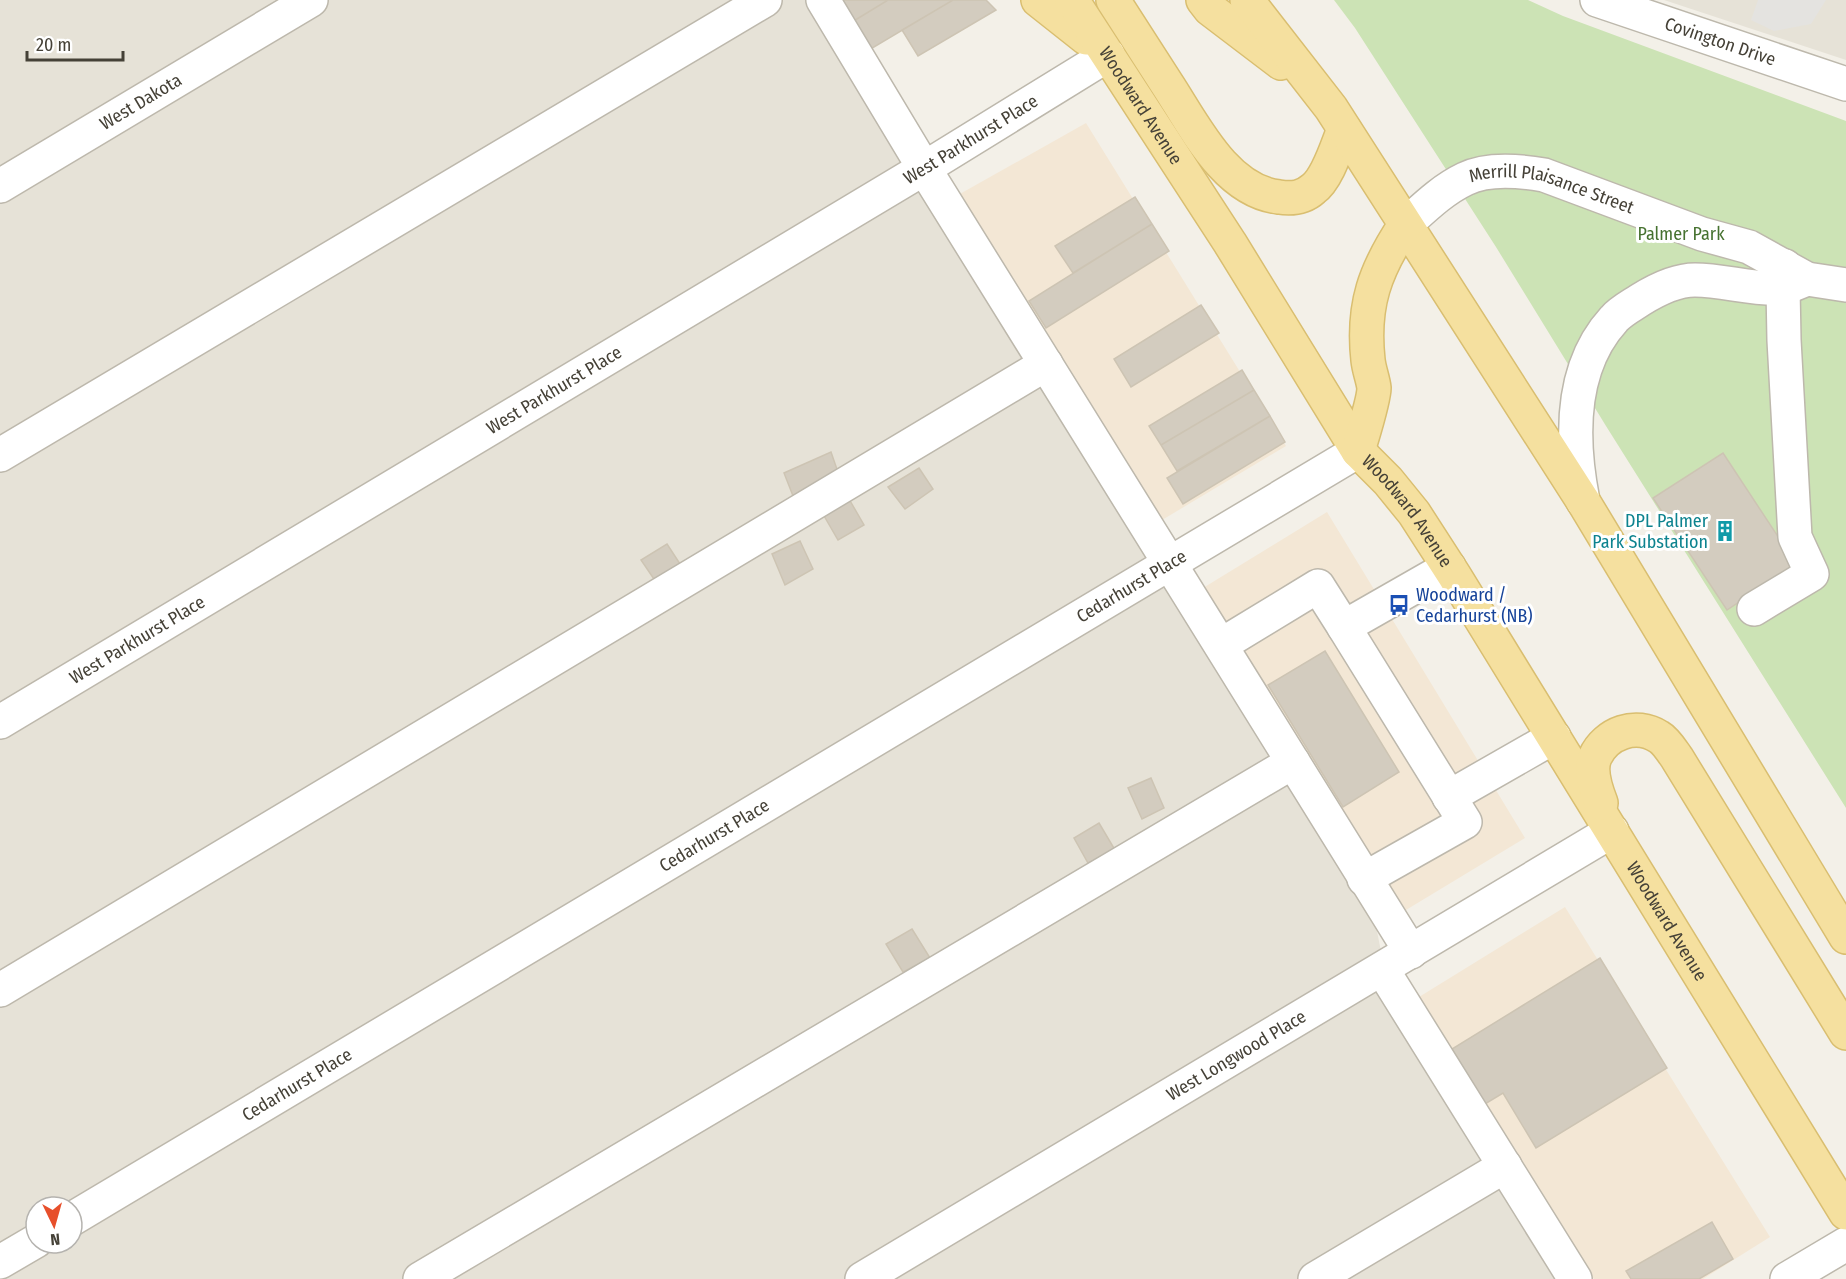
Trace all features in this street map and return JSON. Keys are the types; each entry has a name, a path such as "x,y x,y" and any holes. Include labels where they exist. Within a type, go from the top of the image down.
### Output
{"main road":[{"path":"1038,0 1108,56"},
{"name":"Woodward Avenue","path":"1072,0 1230,243 1358,451 1414,513 1449,567 1846,1213"},
{"path":"1113,0 1210,151 1239,180 1254,189 1271,196 1294,199 1314,189 1325,173 1344,129"},
{"path":"1203,0 1210,9 1318,91"},
{"path":"1247,0 1318,91 1344,129 1583,501 1846,937"},
{"path":"1358,451 1374,390 1368,362 1366,331 1368,306 1383,260 1405,225"},
{"path":"1612,831 1595,789 1594,758 1604,744 1621,732 1643,729 1660,737 1677,758 1846,1033"}],"street":[{"name":"West Dakota","path":"0,186 311,0"},
{"path":"0,454 765,0"},
{"path":"823,0 924,168 1411,952"},
{"name":"Covington Drive","path":"1596,0 1846,84"},
{"name":"West Parkhurst Place","path":"0,722 1108,56"},
{"name":"Merrill Plaisance Street","path":"1405,225 1435,198 1466,178 1499,171 1525,172 1544,175 1702,234 1749,247 1792,278"},
{"path":"1755,609 1812,574 1795,537 1784,340 1792,278"},
{"name":"Merrill Plaisance Street","path":"1583,501 1575,447 1575,418 1579,390 1587,362 1597,340 1613,319 1646,296 1667,285 1693,280 1750,286 1792,278 1846,285"},
{"path":"0,990 1046,364"},
{"name":"Cedarhurst Place","path":"84,1212 1358,451"},
{"path":"1344,627 1449,567"},
{"path":"1221,645 1318,586 1465,822 1364,879"},
{"path":"1449,797 1554,737"},
{"path":"420,1279 1293,762"},
{"name":"West Longwood Place","path":"862,1279 1612,831"},
{"path":"1383,969 1575,1279"},
{"path":"1314,1279 1504,1166"},
{"path":"1787,1279 1846,1244"},
{"path":"0,1262 24,1248"}],"shaded area":[{"path":"0,0 806,0 1376,926 1393,1013 1556,1279 0,1279"},
{"path":"1664,0 1846,0 1846,60"},
{"path":"1758,0 1826,0 1811,24 1774,31 1751,20"},
{"path":"1086,123 1286,446 1162,520 958,195"},
{"path":"1327,512 1525,838 1401,913 1203,588"},
{"path":"1565,907 1770,1237 1703,1279 1594,1279 1419,997"}],"green space":[{"name":"Palmer Park","path":"1334,0 1528,0 1563,16 1846,121 1846,808 1496,247 1355,28"}],"building":[{"path":"839,0 888,0 852,22"},
{"path":"888,0 953,0 869,50 852,22"},
{"path":"953,0 986,0 996,10 918,56 902,30"},
{"path":"1135,197 1152,224 1073,273 1055,246"},
{"path":"1152,224 1169,251 1046,328 1029,301"},
{"path":"1201,305 1219,333 1131,387 1114,359"},
{"path":"1242,370 1254,390 1161,445 1149,426"},
{"path":"1254,390 1270,416 1177,471 1161,445"},
{"path":"1270,416 1285,442 1183,504 1167,478"},
{"path":"831,452 841,481 795,501 784,473"},
{"name":"DPL Palmer Park Substation","path":"1723,453 1796,564 1727,610 1653,498"},
{"path":"919,468 933,489 905,509 888,487"},
{"path":"849,499 864,525 838,540 823,514"},
{"path":"800,541 813,569 785,585 772,554"},
{"path":"667,544 684,570 658,585 641,560"},
{"path":"1325,651 1399,772 1343,807 1268,685"},
{"path":"1151,778 1164,808 1142,819 1128,788"},
{"path":"1099,823 1115,850 1088,863 1074,838"},
{"path":"912,929 930,958 903,972 886,944"},
{"path":"1600,958 1667,1068 1536,1148 1503,1093 1485,1104 1452,1049"},
{"path":"1712,1222 1733,1259 1699,1279 1631,1279 1626,1271"}],"place":[{"name":"DPL Palmer Park Substation","path":"1725,531"},
{"name":"Woodward / Cedarhurst (NB)","path":"1399,605"}]}
